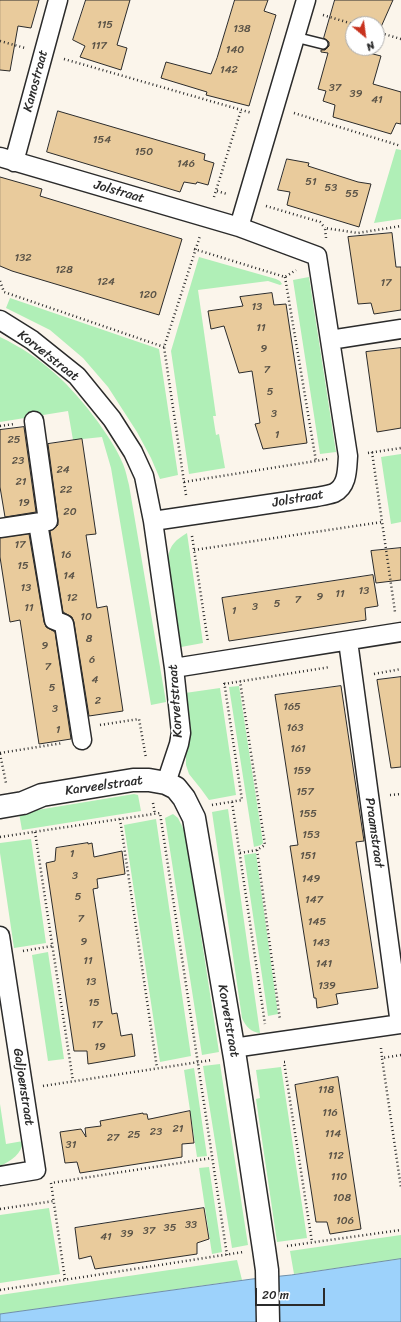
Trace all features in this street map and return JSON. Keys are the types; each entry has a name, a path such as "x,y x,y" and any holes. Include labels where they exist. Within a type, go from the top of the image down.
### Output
{"street":[{"name":"Kanostraat","path":"7,160 44,53 58,0"},
{"path":"239,227 304,4"},
{"name":"Jolstraat","path":"7,160 239,227 317,256 348,456 347,474 343,484 335,492 316,497 153,521"},
{"name":"Korvetstraat","path":"0,320 32,340 77,376 112,419 133,452 144,476 153,521 174,668 181,733 179,744 158,781 176,788 184,798 194,818 234,1053 266,1259 281,1322"},
{"path":"330,340 401,329"},
{"path":"0,528 48,521 34,421"},
{"path":"38,523 54,620 64,624 82,740"},
{"path":"174,668 400,632"},
{"name":"Praamstraat","path":"234,1053 268,1043 400,1024 348,641"},
{"name":"Karveelstraat","path":"0,794 20,791 42,794 133,780 158,781"},
{"name":"Karveelstraat","path":"0,807 23,803 42,794"},
{"name":"Galjoenstraat","path":"0,936 2,964 36,1170 0,1176"},
{"name":"Korvetstraat","path":"266,1259 268,1322"}],"lane":[{"path":"295,37 323,44"}],"path":[{"path":"304,4 345,21"},
{"path":"385,34 401,39"},
{"path":"44,53 241,110 273,113 401,146"},
{"path":"0,837 242,800 224,684 216,661 194,550 164,347 194,249 217,191 241,110"},
{"path":"247,200 320,222 325,228 327,244 317,256 285,277"},
{"path":"325,228 358,233 401,226"},
{"path":"194,249 285,277"},
{"path":"285,277 316,461"},
{"path":"0,281 4,292 2,297"},
{"path":"4,292 164,347"},
{"path":"184,482 401,448"},
{"path":"372,452 400,632"},
{"path":"194,550 382,522"},
{"path":"224,684 240,681 352,671 401,669"},
{"path":"240,681 265,845 257,850 240,853"},
{"path":"98,725 140,719 158,781 155,814"},
{"path":"0,753 56,744"},
{"path":"232,802 268,1043 284,1062 312,1242"},
{"path":"160,813 227,1255"},
{"path":"120,819 157,1068"},
{"path":"35,832 73,1081"},
{"path":"257,850 280,1020 273,1021"},
{"path":"2,964 52,946"},
{"path":"381,1046 401,1188"},
{"path":"23,1089 198,1062 234,1053"},
{"path":"382,1058 401,1055"},
{"path":"284,1062 292,1061"},
{"path":"65,1279 51,1183 212,1158"},
{"path":"0,1209 54,1201"},
{"path":"0,1290 227,1255 266,1259 312,1242 401,1230"}],"green space":[{"path":"396,149 401,150 401,219 374,223"},
{"path":"199,257 276,279 282,284 280,285 268,281 198,290 216,416 213,416 216,435 219,434 225,468 189,474 171,351"},
{"path":"309,277 336,452 320,454 293,280"},
{"path":"10,298 159,349 178,475 160,479 137,432 108,387 83,358 50,330 6,308"},
{"path":"0,337 42,363 66,384 98,422 121,458 129,485 166,702 151,705 111,468 102,437 73,440 68,411 0,422"},
{"path":"401,454 401,522 391,524 381,457"},
{"path":"187,533 203,643 181,647 168,558 170,549 174,543"},
{"path":"239,686 263,843 254,847 229,687"},
{"path":"220,688 236,795 209,800 189,774 186,765 186,755 191,731 185,693"},
{"path":"134,794 138,795 141,811 22,830 19,813"},
{"path":"228,809 260,1033 254,1032 249,1028 242,1018 212,812"},
{"path":"173,814 178,818 185,832 219,1052 202,1055 165,818"},
{"path":"156,819 191,1056 160,1062 124,825"},
{"path":"31,839 46,943 14,948 0,853 0,843"},
{"path":"256,853 278,1014 268,1016 244,855"},
{"path":"48,952 64,1059 48,1061 32,955"},
{"path":"220,1064 248,1245 232,1248 203,1066"},
{"path":"281,1067 307,1238 277,1242 256,1099 260,1098 256,1070"},
{"path":"194,1068 207,1156 197,1157 184,1070"},
{"path":"0,1104 6,1144 23,1141 21,1150 8,1162 0,1166"},
{"path":"209,1167 222,1252 212,1254 199,1168"},
{"path":"49,1208 60,1274 0,1283 0,1215"},
{"path":"401,1235 401,1259 294,1274 290,1251"},
{"path":"237,1260 242,1280 0,1314 0,1295"}],"water":[{"path":"401,1259 401,1322 0,1322 0,1314"}],"building":[{"path":"0,0 39,0 31,28 18,26 10,71 0,70"},
{"path":"86,0 130,0 117,45 127,48 121,70 80,57 85,46 73,40"},
{"path":"235,0 268,0 264,11 276,15 249,106 206,95 207,92 161,78 166,62 211,74"},
{"path":"335,0 393,0 385,18 385,16 345,16 345,56 381,56 373,84 401,92 401,124 396,123 391,134 333,117 335,105 323,101 326,91 318,89 328,53 321,52 321,50 325,50 329,46 329,42 324,38"},
{"path":"58,111 205,154 204,160 214,163 208,185 197,182 196,184 184,182 180,192 47,152"},
{"path":"287,159 309,163 308,166 358,182 371,184 359,227 287,205 290,192 278,190"},
{"path":"0,177 42,189 40,196 182,239 159,315 12,271 0,266"},
{"path":"392,233 396,267 401,267 401,310 374,314 371,303 358,304 348,237"},
{"path":"272,293 274,305 286,304 307,443 263,449 255,424 260,423 252,371 239,373 224,326 211,329 208,311 243,306 240,297"},
{"path":"401,348 401,428 377,432 366,352"},
{"path":"24,427 36,512 5,517 0,487 0,430"},
{"path":"82,439 96,534 86,535 97,608 107,606 123,711 89,716 74,622 72,617 63,612 50,531 58,525 58,520 48,444"},
{"path":"29,534 44,622 46,627 55,632 71,739 39,744 20,620 10,622 0,557 0,538"},
{"path":"401,548 401,580 376,583 371,551"},
{"path":"373,575 378,606 365,608 366,620 229,641 222,598"},
{"path":"401,677 401,767 391,768 377,680"},
{"path":"341,686 364,841 356,842 378,988 336,994 338,1004 317,1008 316,998 314,998 290,846 298,845 275,695"},
{"path":"92,843 94,857 122,851 125,874 97,879 98,888 93,889 112,1014 117,1013 121,1036 132,1034 135,1056 88,1064 87,1051 74,1051 46,863 55,861 56,848"},
{"path":"338,1077 361,1229 330,1234 327,1222 316,1222 295,1085"},
{"path":"190,1111 194,1143 182,1144 182,1157 80,1173 77,1162 65,1163 60,1132 81,1129 86,1137 85,1128 101,1126 100,1121 143,1113 147,1114 148,1119"},
{"path":"204,1208 209,1239 197,1243 197,1254 95,1269 91,1256 79,1259 75,1228"}]}
